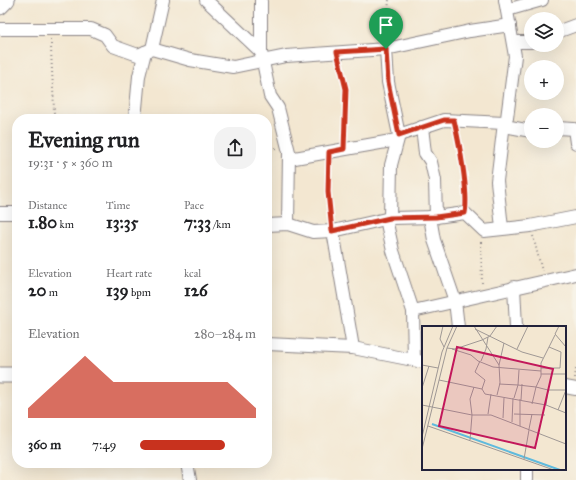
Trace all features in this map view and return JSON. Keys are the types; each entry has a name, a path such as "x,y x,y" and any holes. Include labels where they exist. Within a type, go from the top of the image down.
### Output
{"street":[{"path":"0,7 7,0"},
{"path":"136,114 139,76 149,50 163,0"},
{"path":"206,0 261,56"},
{"path":"261,0 261,56 270,96 278,108 289,152 288,224"},
{"path":"502,228 497,181 504,123 507,118 515,56 506,5 542,0"},
{"path":"0,30 51,28 91,29 105,35 113,46 138,55 149,50 190,60 232,67 261,56 286,56 386,49 470,31 510,25"},
{"path":"564,29 576,25"},
{"path":"513,42 524,42"},
{"path":"272,344 353,348 419,361 413,311 392,251 388,219 391,165 398,137 388,82 386,49"},
{"path":"289,159 398,137 444,120 504,123 510,127 524,130"},
{"path":"422,127 425,153 431,162 435,180 433,217 434,240 455,301 458,326"},
{"path":"564,128 575,129 576,143"},
{"path":"0,213 12,213"},
{"path":"272,225 288,224 313,232 332,231 388,219 433,217 465,213 484,231 530,226 576,217"},
{"path":"332,231 353,348"},
{"path":"413,311 576,274"},
{"path":"514,287 516,326"},
{"path":"0,375 12,375"},
{"path":"566,387 576,389"},
{"path":"188,468 190,480"},
{"path":"526,470 527,480"}],"path":[{"path":"386,49 389,0"},
{"path":"51,28 51,67 54,84 54,114"},
{"path":"337,52 346,89 344,149"},
{"path":"454,120 460,143 465,213"},
{"path":"329,152 328,192 332,231"},
{"path":"530,226 545,280"},
{"path":"482,295 480,234 484,231"}],"route":[{"path":"386,49 388,82 399,135 444,120 454,120 460,143 466,208 465,213 436,217 416,216 390,218 332,231 328,192 329,152 344,149 346,89 337,52 386,49"}]}
